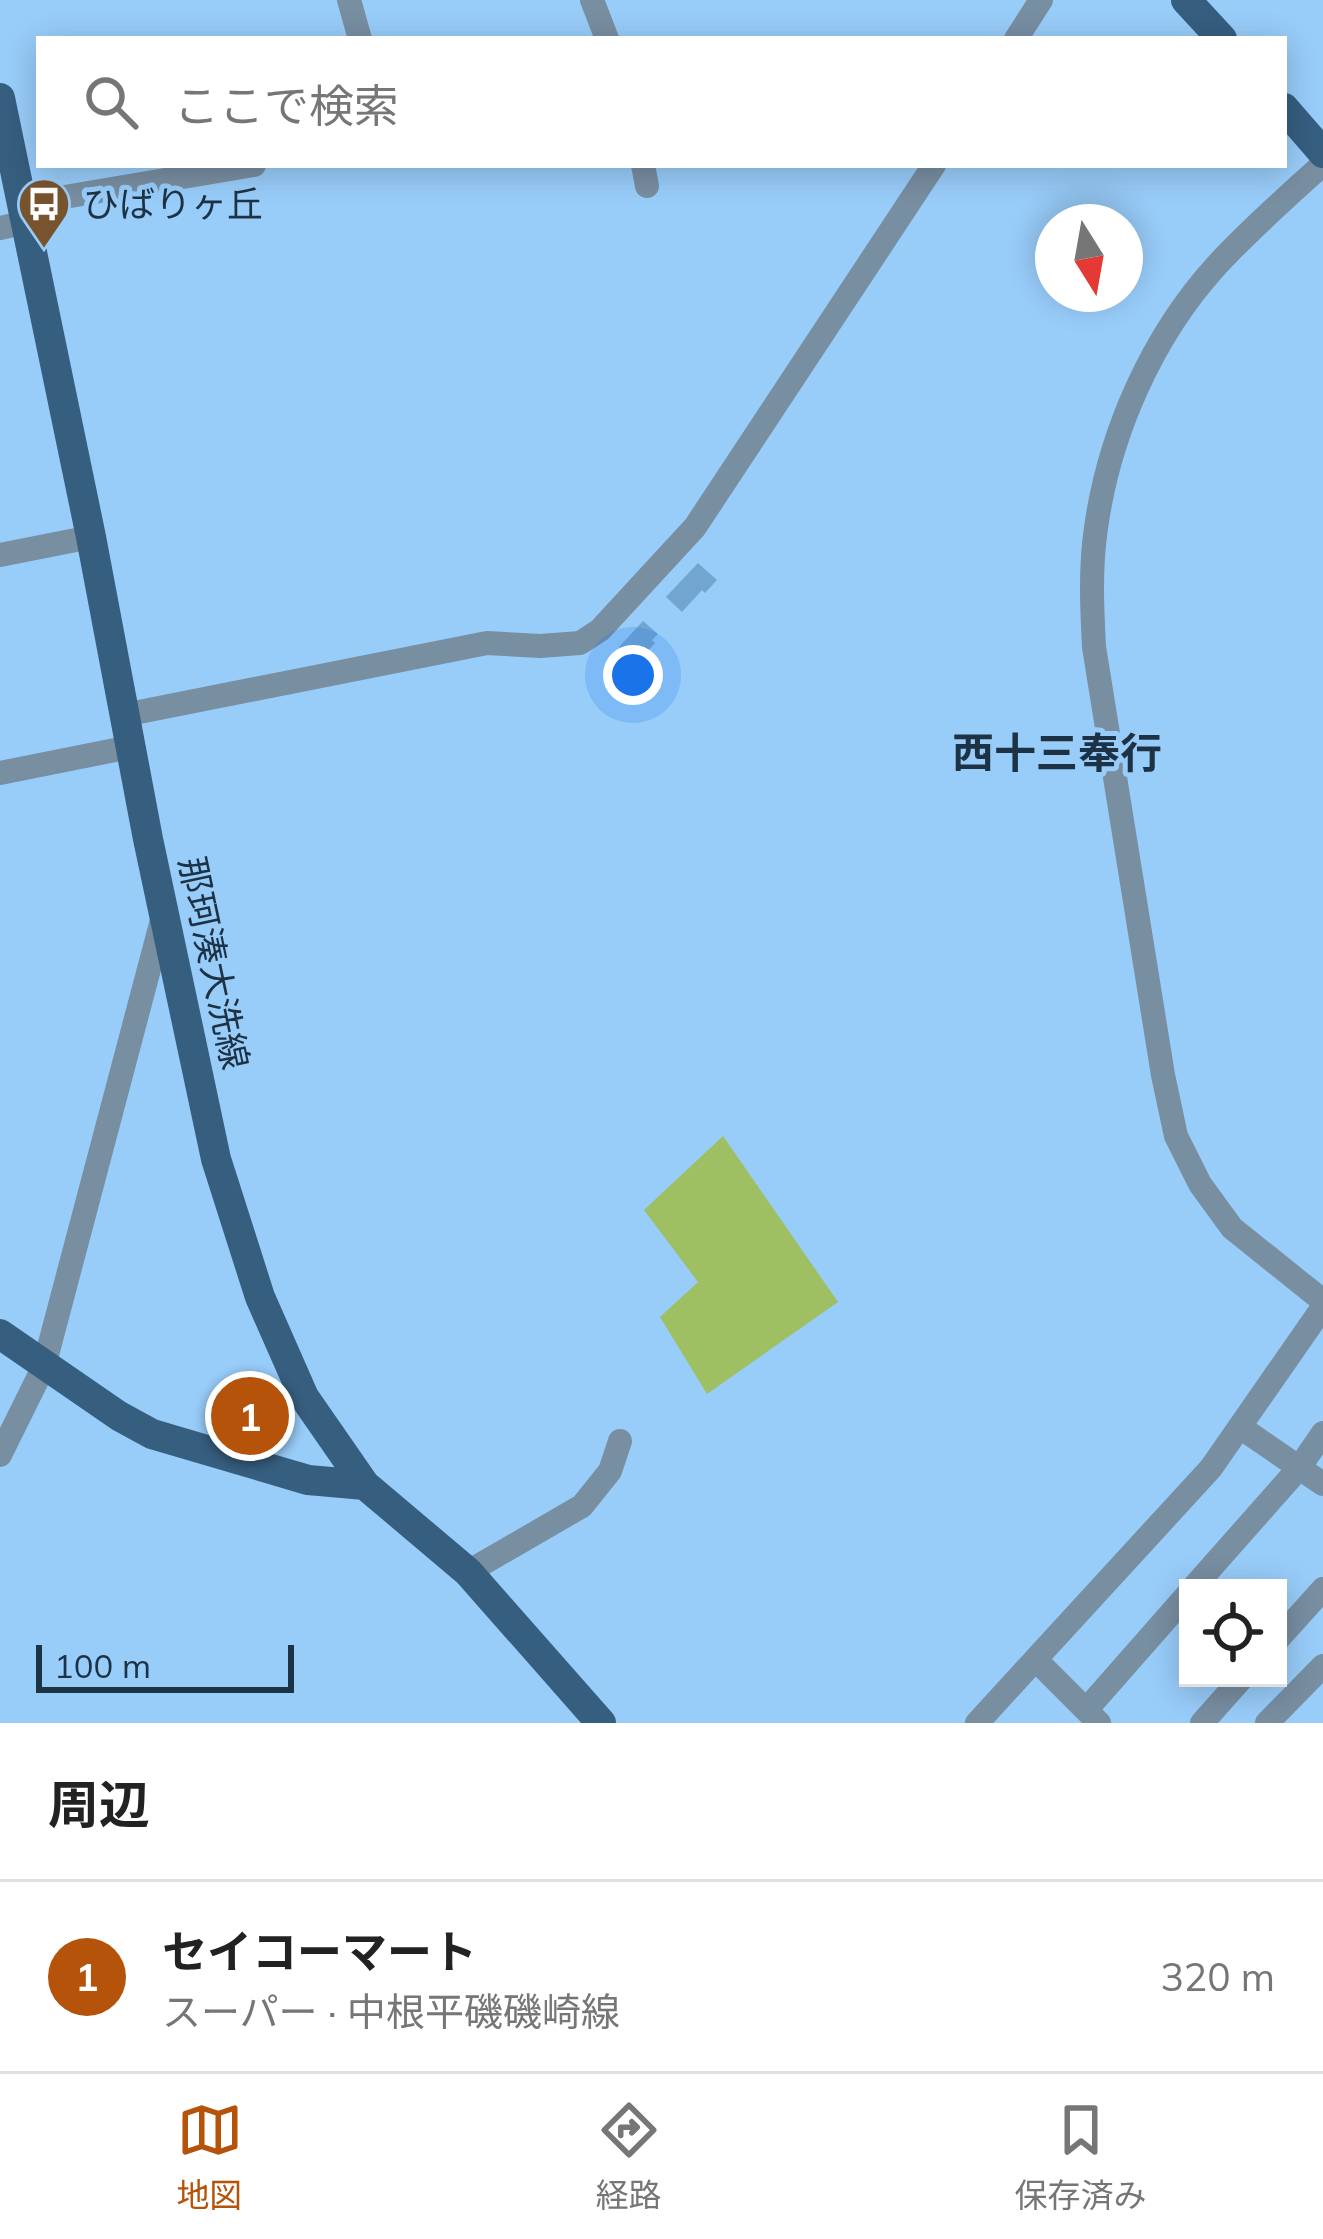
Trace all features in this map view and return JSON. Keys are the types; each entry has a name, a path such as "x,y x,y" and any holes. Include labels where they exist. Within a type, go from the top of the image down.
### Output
{"main road":[{"path":"1186,0 1219,36"},
{"name":"那珂湊大洗線","path":"0,98 16,218 91,537 216,1159 260,1297 304,1397 365,1485 468,1572 601,1723"},
{"path":"1287,111 1323,153"},
{"path":"0,1334 152,1434 308,1480 365,1485"}],"street":[{"path":"349,0 359,36"},
{"path":"592,0 606,36"},
{"path":"1018,36 1041,0"},
{"path":"977,1723 1211,1468 1323,1304 1232,1228 1200,1184 1176,1136 1094,647 1092,597 1095,531 1106,477 1158,344 1215,267 1323,164"},
{"path":"16,218 241,168"},
{"path":"124,715 487,643 580,643 600,630 695,527 932,168"},
{"path":"0,555 91,537"},
{"path":"0,773 130,748"},
{"path":"0,1456 44,1366 164,913"},
{"path":"1240,1427 1323,1484"},
{"path":"1202,1579 1299,1468 1323,1433"},
{"path":"468,1572 582,1506 610,1471 620,1441"},
{"path":"1287,1629 1323,1589"},
{"path":"1036,1660 1093,1716 1179,1606"},
{"path":"1267,1723 1323,1666"},
{"path":"1202,1723 1234,1687"}],"green space":[{"path":"723,1136 838,1302 707,1394 660,1317 698,1282 644,1210"}],"building":[{"path":"698,563 717,580 682,612 666,597"},
{"path":"643,621 658,634 637,663 619,647"},
{"path":"254,1388 276,1404 246,1444 224,1428"}],"place":[{"name":"ひばりヶ丘","path":"44,250"},
{"name":"セイコーマート","path":"250,1416"}],"district":[{"name":"西十三奉行","path":"1057,753"}]}
